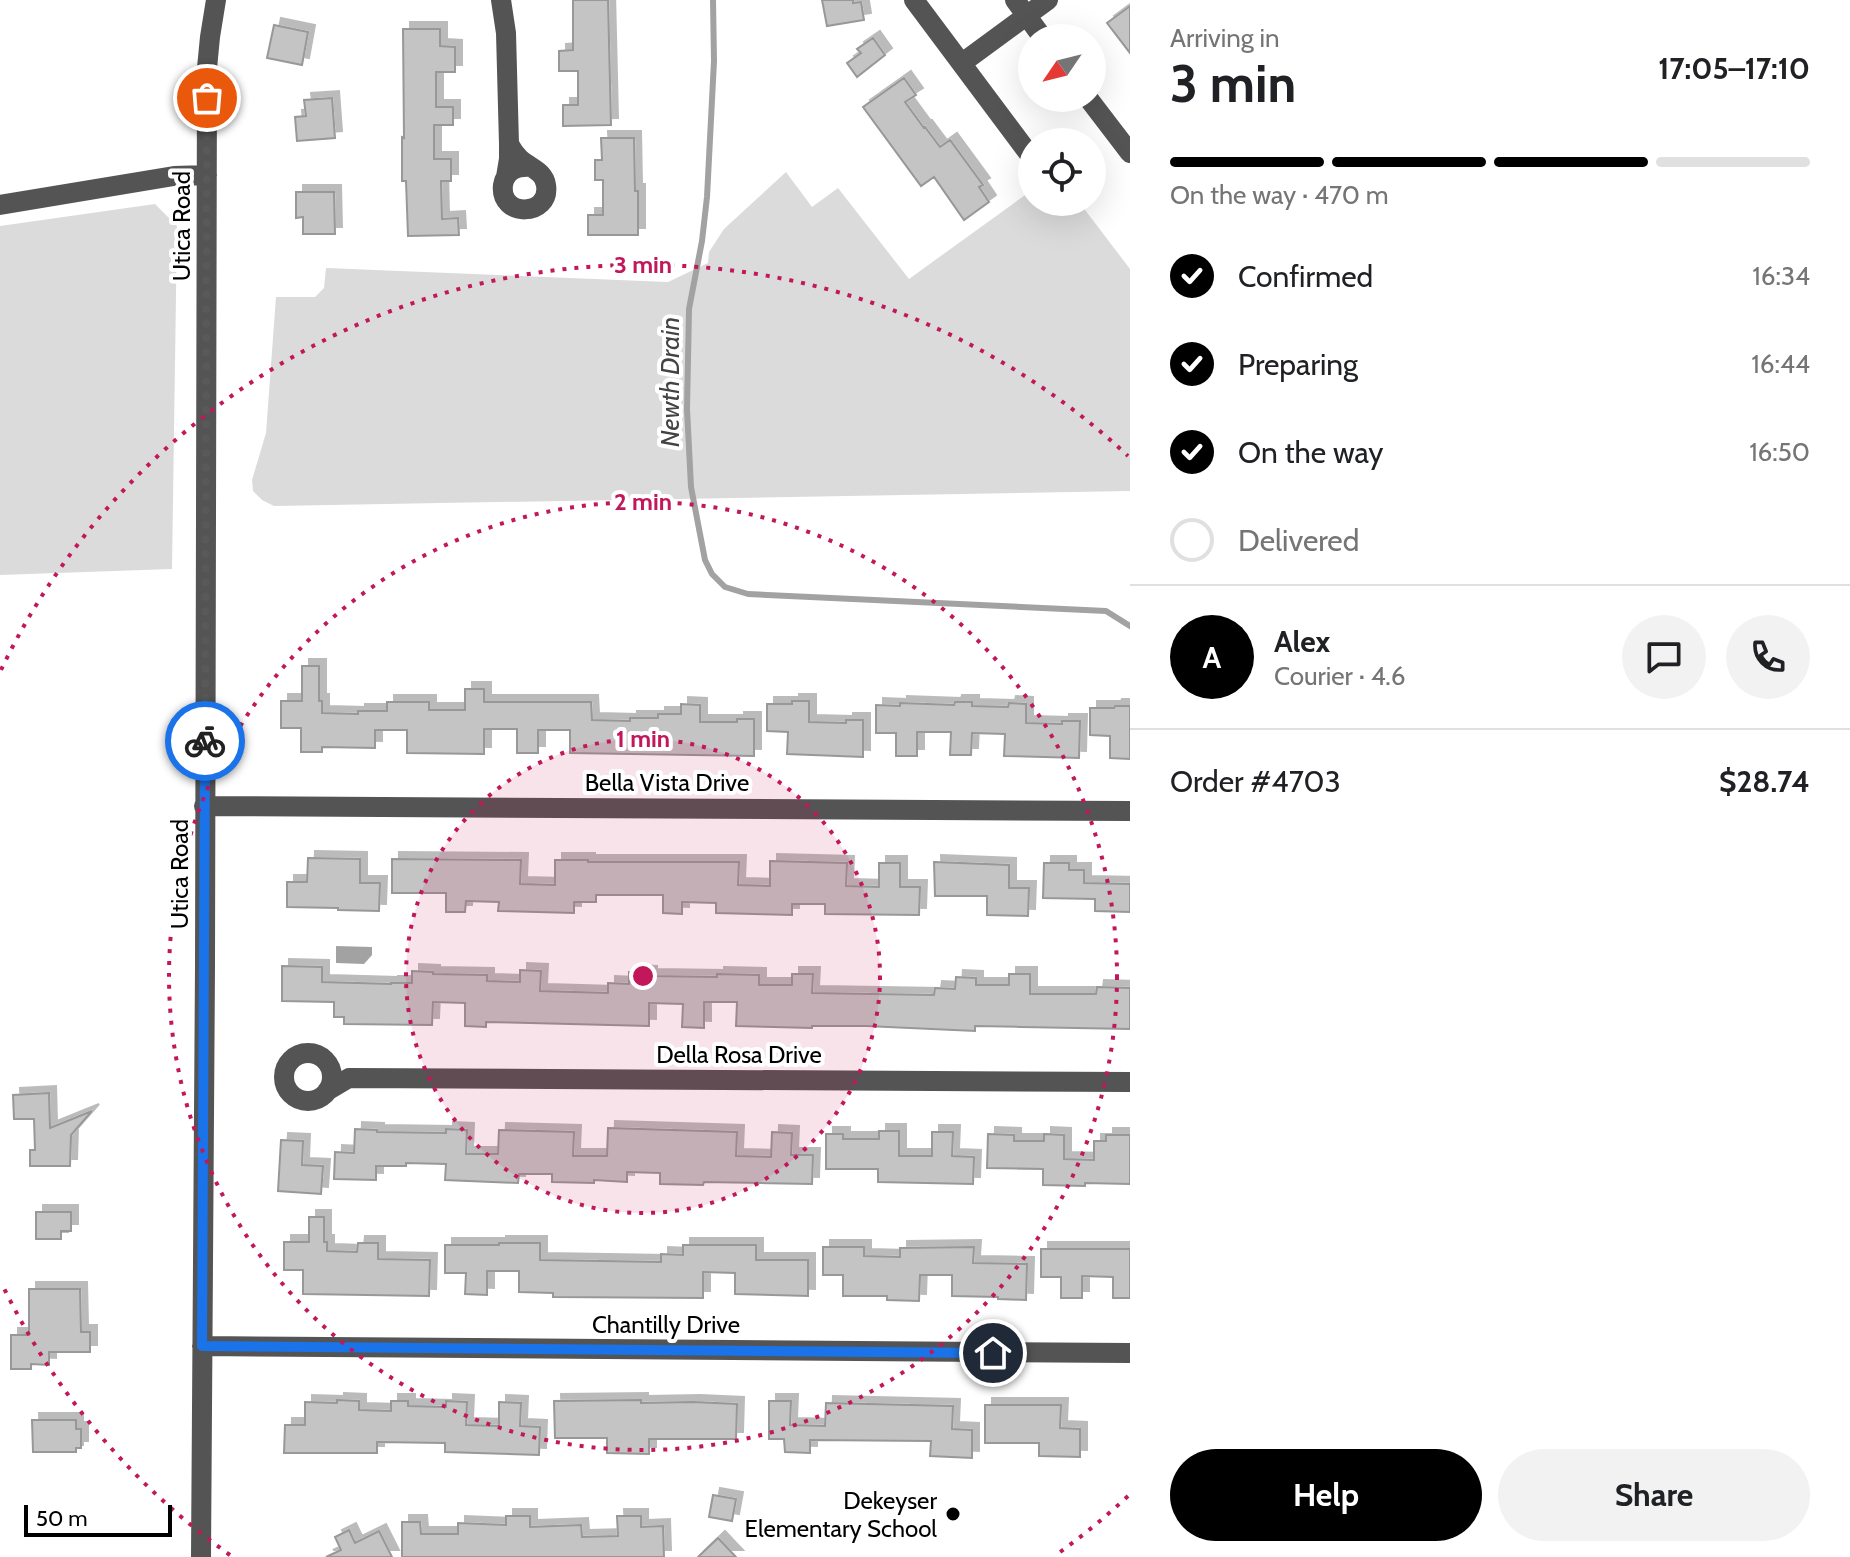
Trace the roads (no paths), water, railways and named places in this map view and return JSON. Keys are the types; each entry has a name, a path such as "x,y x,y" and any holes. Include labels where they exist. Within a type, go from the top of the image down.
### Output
{"street":[{"name":"Utica Road","path":"201,1557 207,68 216,0"},
{"path":"501,0 506,33 509,144 502,190 508,204 529,210 542,202 547,189 542,175 518,158 509,144"},
{"path":"914,0 1018,139"},
{"path":"962,63 1021,8 1048,0"},
{"path":"1099,112 1130,153"},
{"path":"506,177 517,168 531,167"},
{"path":"0,205 174,176 207,175"},
{"name":"Bella Vista Drive","path":"204,806 1130,811"},
{"path":"305,1053 321,1056 349,1078 315,1100 299,1099 293,1095 284,1074 291,1060 305,1053"},
{"path":"327,1061 332,1076 327,1091"},
{"name":"Della Rosa Drive","path":"349,1078 1130,1082"},
{"name":"Chantilly Drive","path":"202,1346 1130,1353"}],"waterway":[{"name":"Newth Drain","path":"713,0 714,61 707,197 689,309 687,409 691,487 705,560 712,574 725,587 748,594 1106,611 1130,626"}],"place":[{"name":"Dekeyser Elementary School","path":"953,1514"}]}
